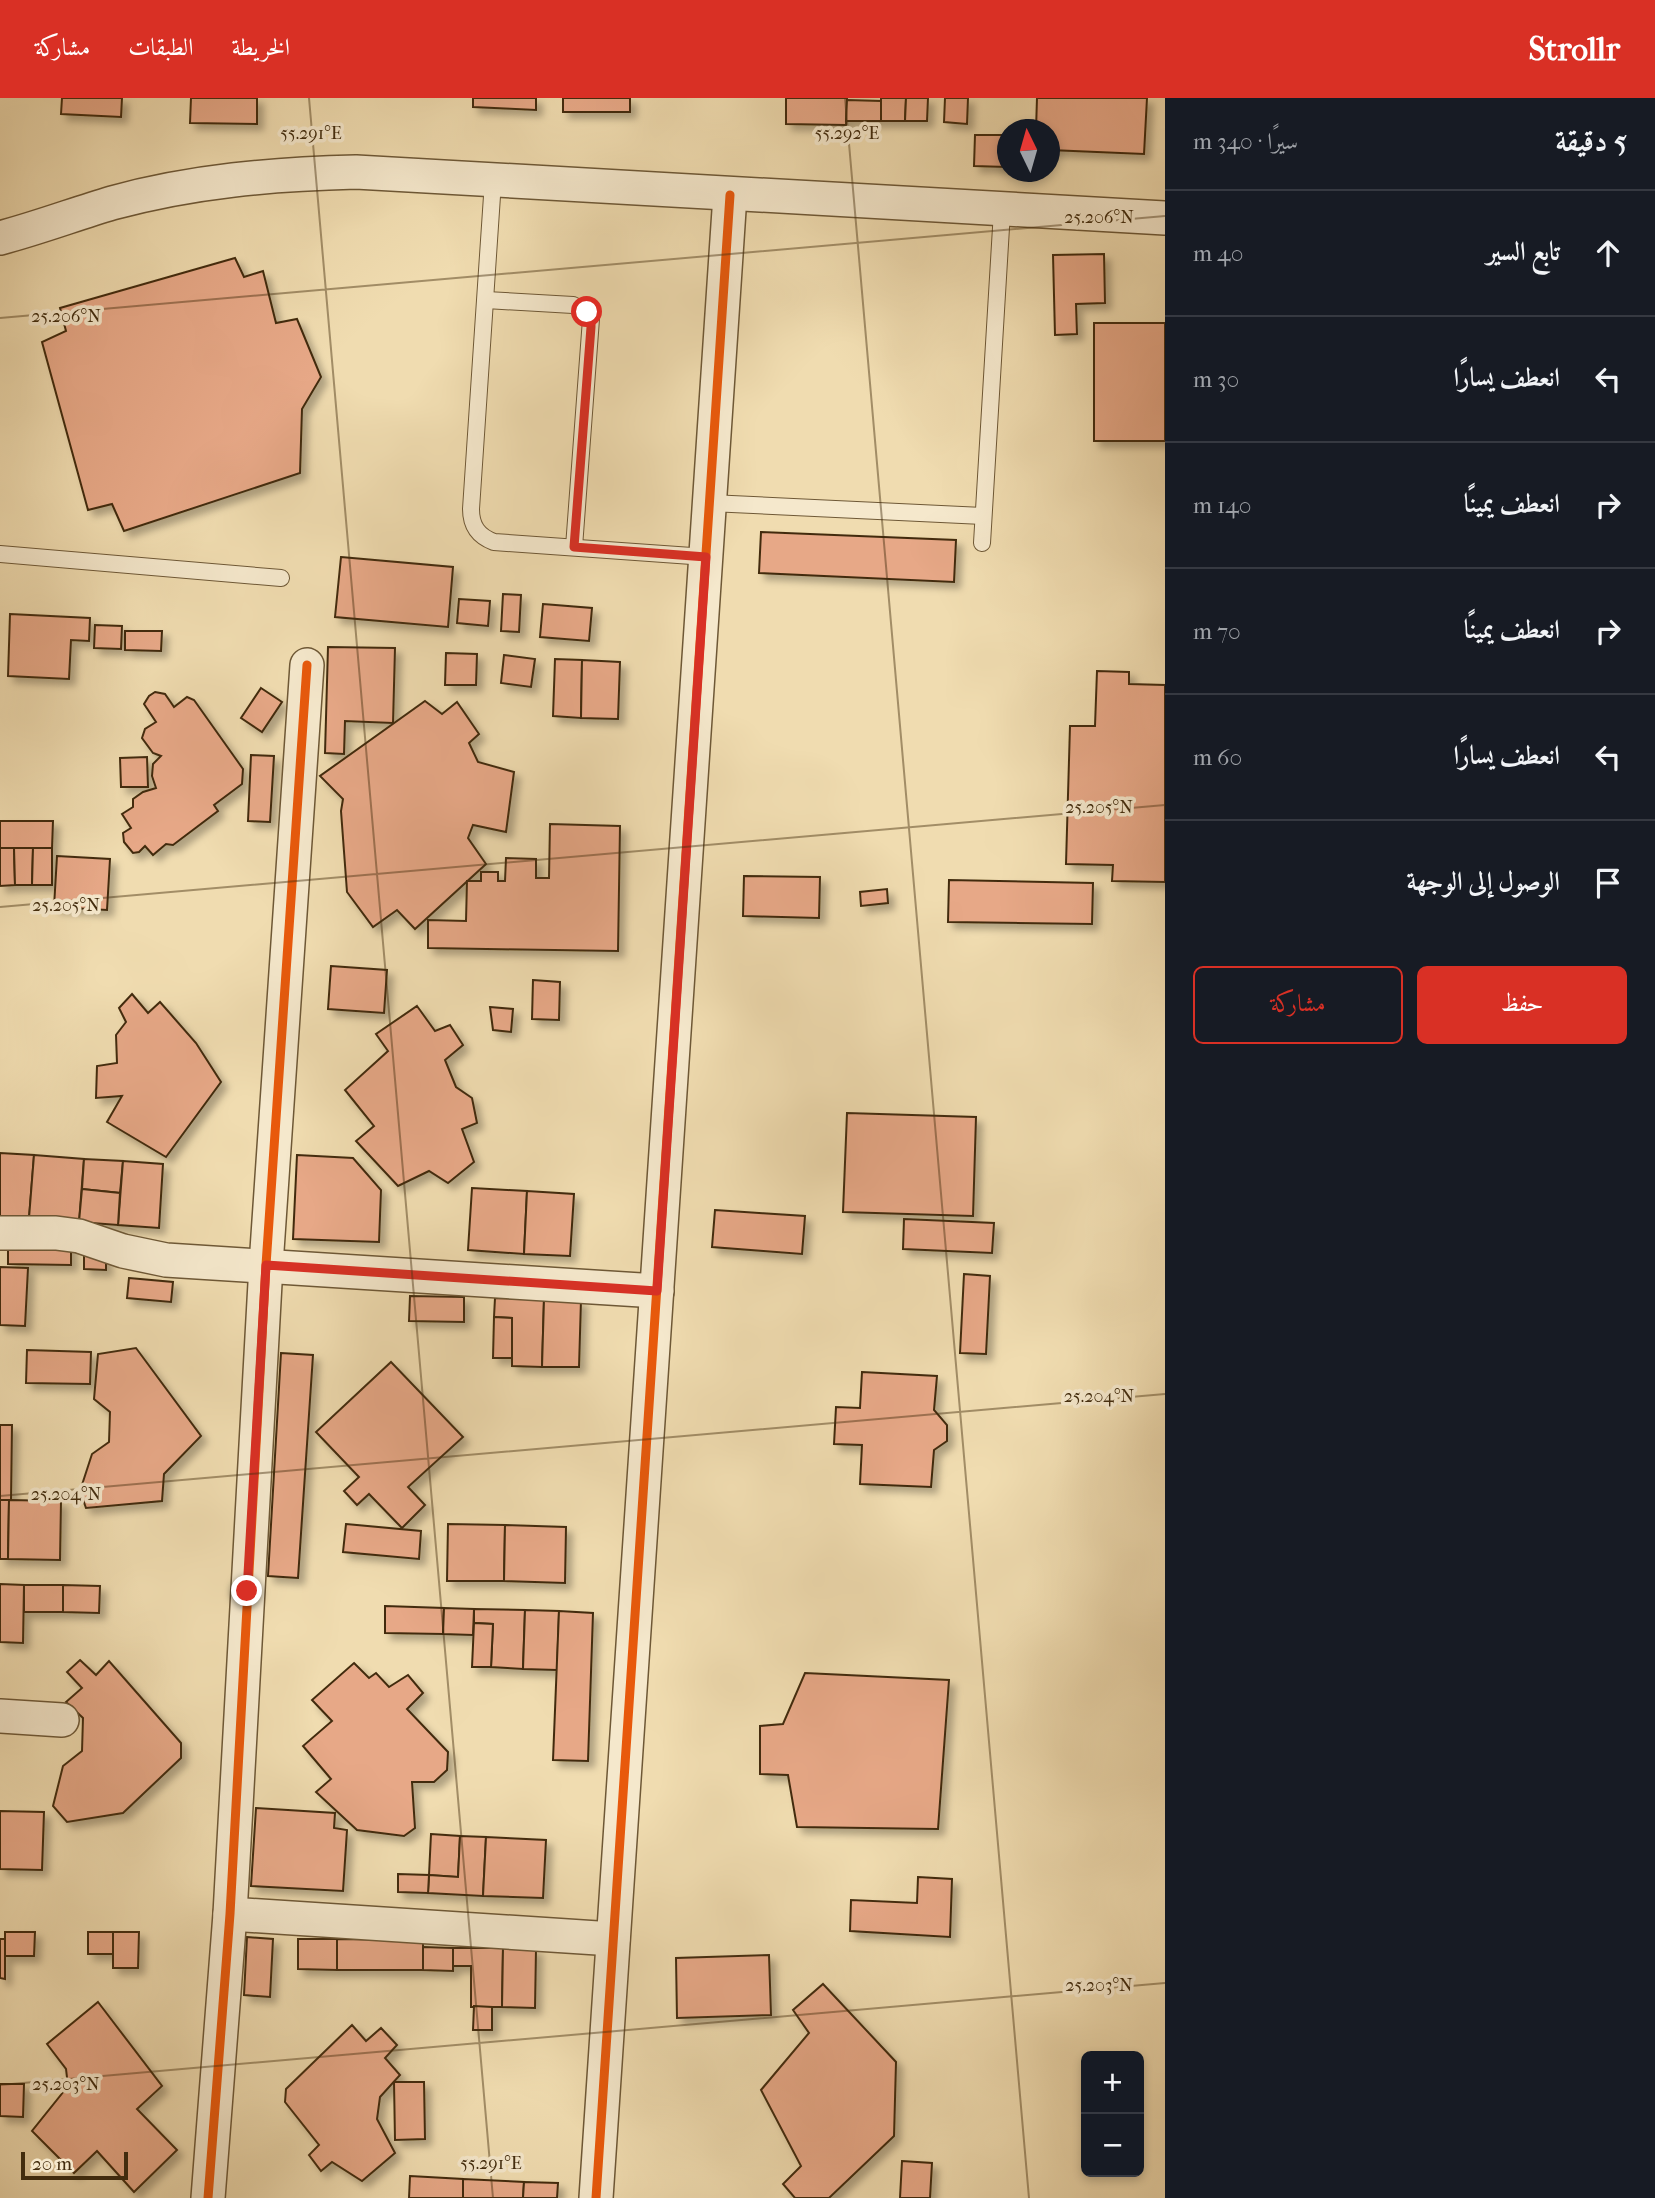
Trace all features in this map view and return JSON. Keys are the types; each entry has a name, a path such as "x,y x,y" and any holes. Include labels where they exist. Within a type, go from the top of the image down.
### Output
{"street":[{"path":"0,238 114,203 173,189 234,179 356,172 1002,211 1165,218"},
{"path":"596,2198 730,195"},
{"path":"208,2198 230,1914 266,1265 307,665"},
{"path":"0,1233 57,1233 79,1236 123,1251 155,1258 657,1291"},
{"path":"0,1716 62,1720"},
{"path":"230,1914 614,1939"}],"lane":[{"path":"493,181 471,520 476,530 484,538 494,542 706,557"},
{"path":"982,543 1002,211"},
{"path":"486,300 573,305 587,312 591,319 574,547"},
{"path":"710,503 983,516"},
{"path":"0,554 281,578"}],"building":[{"path":"62,98 122,98 121,117 61,114"},
{"path":"191,98 257,98 257,124 190,123"},
{"path":"473,98 536,98 536,110 473,107"},
{"path":"563,98 630,98 630,112 563,112"},
{"path":"786,98 847,98 846,125 786,124"},
{"path":"881,98 906,98 905,121 881,121"},
{"path":"906,98 928,98 927,121 905,121"},
{"path":"945,98 968,98 967,124 944,122"},
{"path":"1037,98 1147,98 1144,154 1060,150 1060,119 1036,119"},
{"path":"847,100 881,101 881,121 846,121"},
{"path":"975,135 997,135 997,167 974,166"},
{"path":"1104,254 1105,303 1076,304 1077,334 1055,335 1053,255"},
{"path":"235,258 244,277 263,271 276,323 297,319 321,377 302,409 300,473 124,531 112,504 88,510 42,342 66,331 60,308"},
{"path":"1094,323 1165,323 1165,441 1094,441"},
{"path":"761,532 956,540 954,582 759,573"},
{"path":"341,557 453,567 448,627 335,617"},
{"path":"503,594 521,595 519,632 501,631"},
{"path":"459,599 490,601 488,626 457,623"},
{"path":"543,604 592,608 589,641 540,637"},
{"path":"10,614 90,618 89,641 71,640 69,679 8,676"},
{"path":"95,625 122,626 121,649 94,648"},
{"path":"125,631 162,631 161,651 125,650"},
{"path":"328,647 395,648 393,723 345,721 344,754 325,753"},
{"path":"446,653 477,654 476,685 445,685"},
{"path":"504,655 535,659 531,687 501,683"},
{"path":"555,659 582,660 581,718 553,716"},
{"path":"582,660 620,662 618,719 581,718"},
{"path":"1097,671 1129,672 1129,684 1165,685 1165,882 1112,881 1113,865 1066,864 1070,726 1095,726"},
{"path":"261,688 282,702 262,732 241,718"},
{"path":"155,692 165,694 174,707 187,697 194,700 243,769 242,784 214,805 218,811 173,845 166,844 153,855 145,846 139,852 133,853 124,842 123,833 131,828 122,814 133,807 133,799 156,788 152,776 153,764 161,756 153,753 142,738 145,729 156,722 144,704"},
{"path":"425,701 442,714 457,702 479,734 469,743 478,762 514,772 506,832 473,825 468,838 486,864 415,929 397,910 373,927 347,892 341,811 343,799 320,776"},
{"path":"251,755 274,756 270,822 248,821"},
{"path":"147,757 148,787 121,787 120,758"},
{"path":"0,821 53,821 52,848 0,848"},
{"path":"550,824 620,826 618,951 428,948 428,920 466,921 467,881 481,881 481,872 498,872 498,881 505,881 506,858 536,859 536,878 549,878"},
{"path":"0,848 14,848 15,885 0,886"},
{"path":"14,848 33,848 32,885 15,885"},
{"path":"33,848 52,848 52,885 32,885"},
{"path":"57,856 110,859 107,910 54,907"},
{"path":"744,876 820,877 819,918 743,916"},
{"path":"949,880 1093,883 1092,924 948,922"},
{"path":"887,889 888,903 861,906 860,892"},
{"path":"331,966 387,970 384,1013 328,1009"},
{"path":"533,980 560,982 559,1020 532,1019"},
{"path":"132,994 148,1013 160,1002 196,1043 221,1082 166,1157 107,1122 122,1096 96,1098 97,1066 117,1063 116,1035 126,1022 119,1008"},
{"path":"417,1006 435,1031 450,1025 463,1045 445,1060 456,1087 472,1098 477,1123 462,1129 474,1162 448,1183 429,1171 398,1186 356,1141 374,1126 345,1090 388,1051 376,1034"},
{"path":"490,1007 513,1009 511,1032 493,1030"},
{"path":"847,1113 976,1117 973,1216 843,1212"},
{"path":"0,1153 34,1155 29,1218 0,1216"},
{"path":"34,1155 84,1159 79,1222 29,1218"},
{"path":"297,1155 353,1158 381,1190 379,1242 293,1239"},
{"path":"84,1159 123,1161 120,1193 82,1189"},
{"path":"123,1161 163,1164 159,1228 118,1225"},
{"path":"472,1188 527,1191 524,1254 468,1250"},
{"path":"82,1189 120,1193 118,1225 79,1222"},
{"path":"527,1191 574,1194 570,1256 524,1254"},
{"path":"715,1210 805,1216 802,1254 712,1247"},
{"path":"904,1219 994,1223 992,1253 903,1249"},
{"path":"8,1236 71,1237 71,1265 8,1264"},
{"path":"106,1253 106,1270 84,1269 84,1254"},
{"path":"0,1267 28,1268 25,1326 0,1325"},
{"path":"964,1274 990,1276 986,1354 960,1353"},
{"path":"129,1278 173,1282 171,1302 127,1298"},
{"path":"410,1296 464,1297 464,1322 409,1321"},
{"path":"495,1298 544,1299 542,1367 512,1366 512,1318 494,1317"},
{"path":"544,1299 581,1300 579,1367 542,1367"},
{"path":"494,1317 512,1318 512,1358 493,1358"},
{"path":"136,1348 201,1436 164,1474 162,1501 86,1508 80,1491 92,1454 109,1442 110,1412 94,1399 98,1354"},
{"path":"27,1350 91,1352 90,1384 26,1383"},
{"path":"281,1353 313,1355 298,1578 268,1576"},
{"path":"391,1362 463,1437 408,1487 425,1505 402,1528 369,1494 357,1505 344,1491 359,1477 316,1432"},
{"path":"862,1372 937,1376 934,1410 947,1425 947,1441 934,1450 931,1487 860,1484 862,1445 834,1444 836,1407 860,1408"},
{"path":"0,1425 12,1425 11,1500 0,1500"},
{"path":"0,1500 9,1500 8,1559 0,1559"},
{"path":"9,1500 61,1501 60,1560 8,1559"},
{"path":"346,1524 421,1531 419,1559 343,1552"},
{"path":"448,1524 505,1525 504,1581 447,1581"},
{"path":"505,1525 566,1527 565,1583 504,1581"},
{"path":"0,1584 24,1585 23,1643 0,1642"},
{"path":"24,1585 63,1585 63,1612 24,1612"},
{"path":"63,1585 100,1586 99,1613 63,1612"},
{"path":"385,1606 444,1608 443,1634 385,1633"},
{"path":"444,1608 474,1609 473,1635 443,1634"},
{"path":"474,1609 525,1610 523,1669 491,1667 493,1624 474,1623"},
{"path":"525,1610 559,1611 557,1670 523,1669"},
{"path":"559,1611 593,1613 588,1761 553,1760"},
{"path":"474,1623 493,1624 491,1667 472,1667"},
{"path":"80,1660 96,1675 109,1661 181,1743 181,1758 123,1813 67,1822 53,1806 63,1766 82,1751 83,1718 66,1702 82,1688 67,1672"},
{"path":"354,1663 369,1678 376,1673 389,1687 408,1675 423,1693 407,1709 448,1752 447,1770 434,1782 412,1782 415,1828 404,1836 357,1830 316,1792 331,1779 303,1746 332,1721 312,1700"},
{"path":"805,1673 949,1680 938,1829 797,1827 788,1775 760,1774 760,1726 783,1724"},
{"path":"256,1808 335,1813 334,1828 347,1830 343,1891 251,1886"},
{"path":"0,1811 44,1812 42,1870 0,1869"},
{"path":"431,1834 460,1836 458,1877 429,1875"},
{"path":"460,1836 486,1837 483,1896 428,1893 429,1875 458,1877"},
{"path":"486,1837 546,1840 543,1898 483,1896"},
{"path":"398,1874 429,1875 428,1893 398,1892"},
{"path":"918,1877 952,1879 950,1937 850,1931 851,1900 917,1903"},
{"path":"5,1932 35,1932 34,1956 5,1956"},
{"path":"88,1932 113,1932 113,1954 88,1954"},
{"path":"113,1932 139,1932 138,1968 113,1968"},
{"path":"247,1937 273,1939 270,1997 244,1995"},
{"path":"0,1939 5,1939 5,1979 0,1978"},
{"path":"298,1939 337,1939 337,1970 298,1969"},
{"path":"337,1939 423,1940 423,1970 337,1970"},
{"path":"423,1947 453,1948 453,1971 423,1970"},
{"path":"453,1948 503,1948 502,2007 471,2007 471,1966 453,1966"},
{"path":"503,1948 536,1949 535,2008 502,2007"},
{"path":"769,1955 771,2015 677,2018 676,1958"},
{"path":"823,1984 896,2062 894,2136 829,2198 795,2198 783,2184 801,2166 761,2090 809,2033 793,2010"},
{"path":"98,2002 162,2086 137,2109 177,2150 134,2192 97,2151 74,2173 32,2131 68,2086 66,2069 47,2044"},
{"path":"474,2006 492,2007 492,2030 473,2030"},
{"path":"352,2025 366,2041 381,2028 397,2045 385,2058 400,2075 380,2097 377,2119 395,2153 362,2181 332,2162 321,2171 309,2155 319,2145 285,2102 286,2089"},
{"path":"394,2082 424,2082 425,2139 395,2140"},
{"path":"0,2084 24,2084 23,2117 0,2116"},
{"path":"902,2161 932,2163 930,2198 900,2198"},
{"path":"410,2176 463,2179 463,2198 409,2198"},
{"path":"463,2179 524,2182 523,2198 463,2198"},
{"path":"524,2182 558,2183 557,2198 523,2198"}],"cycle path":[{"path":"596,2198 730,195"},
{"path":"208,2198 230,1914 266,1265 307,665"}],"route":[{"path":"247,1591 266,1265 657,1291 706,557 574,547 591,327 587,312"}]}
